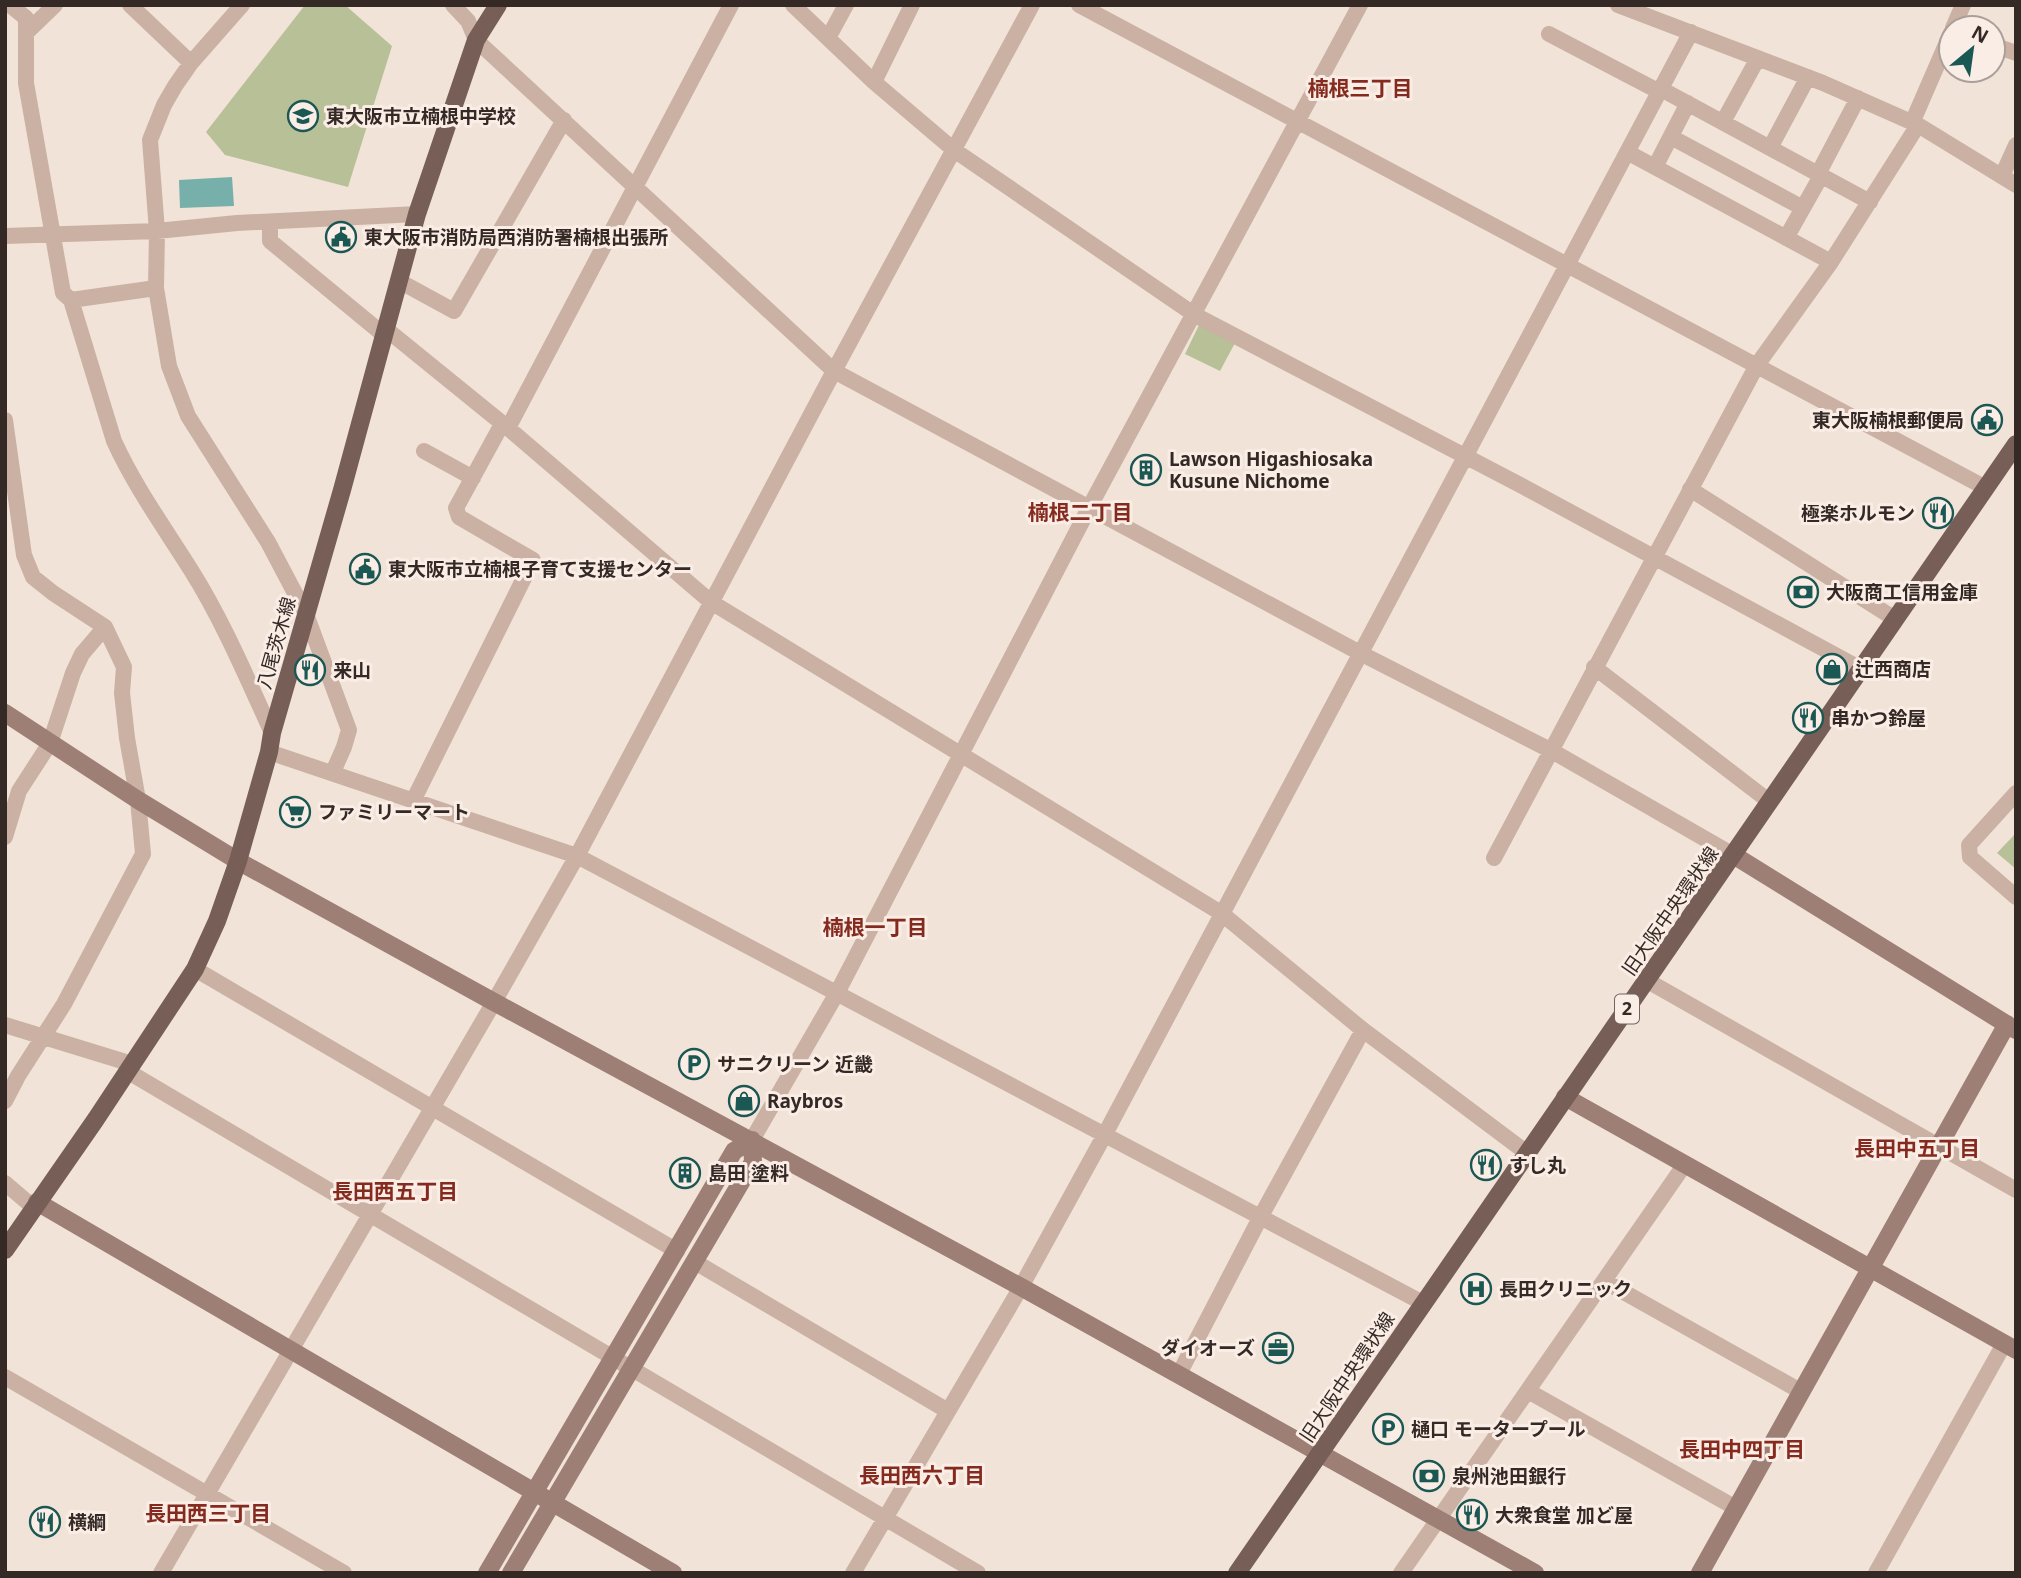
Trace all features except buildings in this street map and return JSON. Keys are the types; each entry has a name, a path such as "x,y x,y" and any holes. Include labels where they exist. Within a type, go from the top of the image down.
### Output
{"main road":[{"name":"八尾茨木線","path":"5,1250 195,969 217,921 238,861 269,752 272,733 417,214 476,40 498,5"},
{"name":"旧大阪中央環状線","path":"1237,1573 1646,980 1735,856 2016,444"}],"street":[{"path":"10,5 26,18 26,83 63,293 71,300 114,441 123,461 192,572 238,659 272,733"},
{"path":"27,32 55,5"},
{"path":"130,5 191,63"},
{"path":"242,5 191,63 164,105 150,140 157,231 156,288 169,366 188,416 268,542 306,614 349,730 333,772"},
{"path":"453,5 468,21 476,40 834,371 1362,654 1552,751 1735,856 2012,1027 1940,1146 1699,1573"},
{"path":"413,801 533,560 459,517 456,508 505,426 731,5"},
{"path":"793,5 874,82 954,150 1195,315 1465,456 1861,669"},
{"path":"828,38 846,5"},
{"path":"874,82 912,5"},
{"path":"161,1573 577,856 1032,5"},
{"path":"1079,5 1986,488"},
{"path":"487,1573 734,1151 752,1140 837,993 1089,508 1360,5"},
{"path":"1618,5 1858,98 1915,124 2009,180 2016,145"},
{"path":"853,1573 1021,1287 1104,1136 1691,32"},
{"path":"1549,34 1688,103 1870,202"},
{"path":"1723,122 1758,58"},
{"path":"1494,858 1757,365 1831,262 1870,202 1915,124 1937,68"},
{"path":"1770,148 1808,77"},
{"path":"1786,238 1858,98"},
{"path":"1655,167 1688,103"},
{"path":"399,281 454,311 564,120"},
{"path":"1671,137 1803,208"},
{"path":"1627,152 1831,262"},
{"path":"5,236 157,231 417,214"},
{"path":"270,222 270,241 505,426 711,602 1221,914 1363,1030 1527,1153"},
{"path":"71,300 156,288"},
{"path":"5,420 24,555 33,577 105,626 124,667 122,693 143,854 64,1004 5,1101"},
{"path":"425,451 472,478"},
{"path":"1690,489 1895,619"},
{"path":"5,837 19,791 50,743 82,654 105,626"},
{"path":"1594,667 1770,802"},
{"path":"5,713 138,800 238,861 1021,1287 1535,1573"},
{"path":"269,752 577,856 1423,1303"},
{"path":"2016,793 1969,845 1970,857 2016,897"},
{"path":"195,969 677,1251"},
{"path":"1646,980 2016,1190"},
{"path":"5,1024 129,1068 370,1215 978,1573"},
{"path":"1179,1374 1261,1216 1363,1030"},
{"path":"1565,1097 2010,1347 1876,1573"},
{"path":"511,1573 753,1162 752,1140"},
{"path":"1401,1573 1685,1164"},
{"path":"5,1183 35,1205 673,1573"},
{"path":"695,1262 948,1411"},
{"path":"1604,1281 1802,1392"},
{"path":"5,1377 344,1573"},
{"path":"1528,1391 1736,1508"}],"green space":[{"path":"305,5 345,5 392,46 348,187 225,155 206,132"},
{"path":"1199,325 1235,343 1220,371 1185,354"},
{"path":"2016,833 2016,869 1997,853"}],"water":[{"path":"232,177 234,206 180,208 179,180"}],"place":[{"name":"東大阪市立楠根中学校","path":"303,116"},
{"name":"東大阪市消防局西消防署楠根出張所","path":"341,237"},
{"name":"東大阪楠根郵便局","path":"1987,420"},
{"name":"Lawson Higashiosaka Kusune Nichome","path":"1146,470"},
{"name":"極楽ホルモン","path":"1938,513"},
{"name":"東大阪市立楠根子育て支援センター","path":"365,569"},
{"name":"大阪商工信用金庫","path":"1803,592"},
{"name":"辻西商店","path":"1832,669"},
{"name":"来山","path":"310,670"},
{"name":"串かつ鈴屋","path":"1808,718"},
{"name":"ファミリーマート","path":"295,812"},
{"name":"サニクリーン 近畿","path":"694,1064"},
{"name":"Raybros","path":"744,1101"},
{"name":"すし丸","path":"1486,1165"},
{"name":"島田 塗料","path":"685,1173"},
{"name":"長田クリニック","path":"1476,1289"},
{"name":"ダイオーズ","path":"1278,1348"},
{"name":"樋口 モータープール","path":"1388,1429"},
{"name":"泉州池田銀行","path":"1429,1476"},
{"name":"大衆食堂 加ど屋","path":"1472,1515"},
{"name":"横綱","path":"45,1522"}],"district":[{"name":"楠根三丁目","path":"1360,89"},
{"name":"楠根二丁目","path":"1080,513"},
{"name":"楠根一丁目","path":"875,928"},
{"name":"長田中五丁目","path":"1917,1149"},
{"name":"長田西五丁目","path":"395,1192"},
{"name":"長田中四丁目","path":"1742,1450"},
{"name":"長田西六丁目","path":"922,1476"},
{"name":"長田西三丁目","path":"208,1514"}]}
